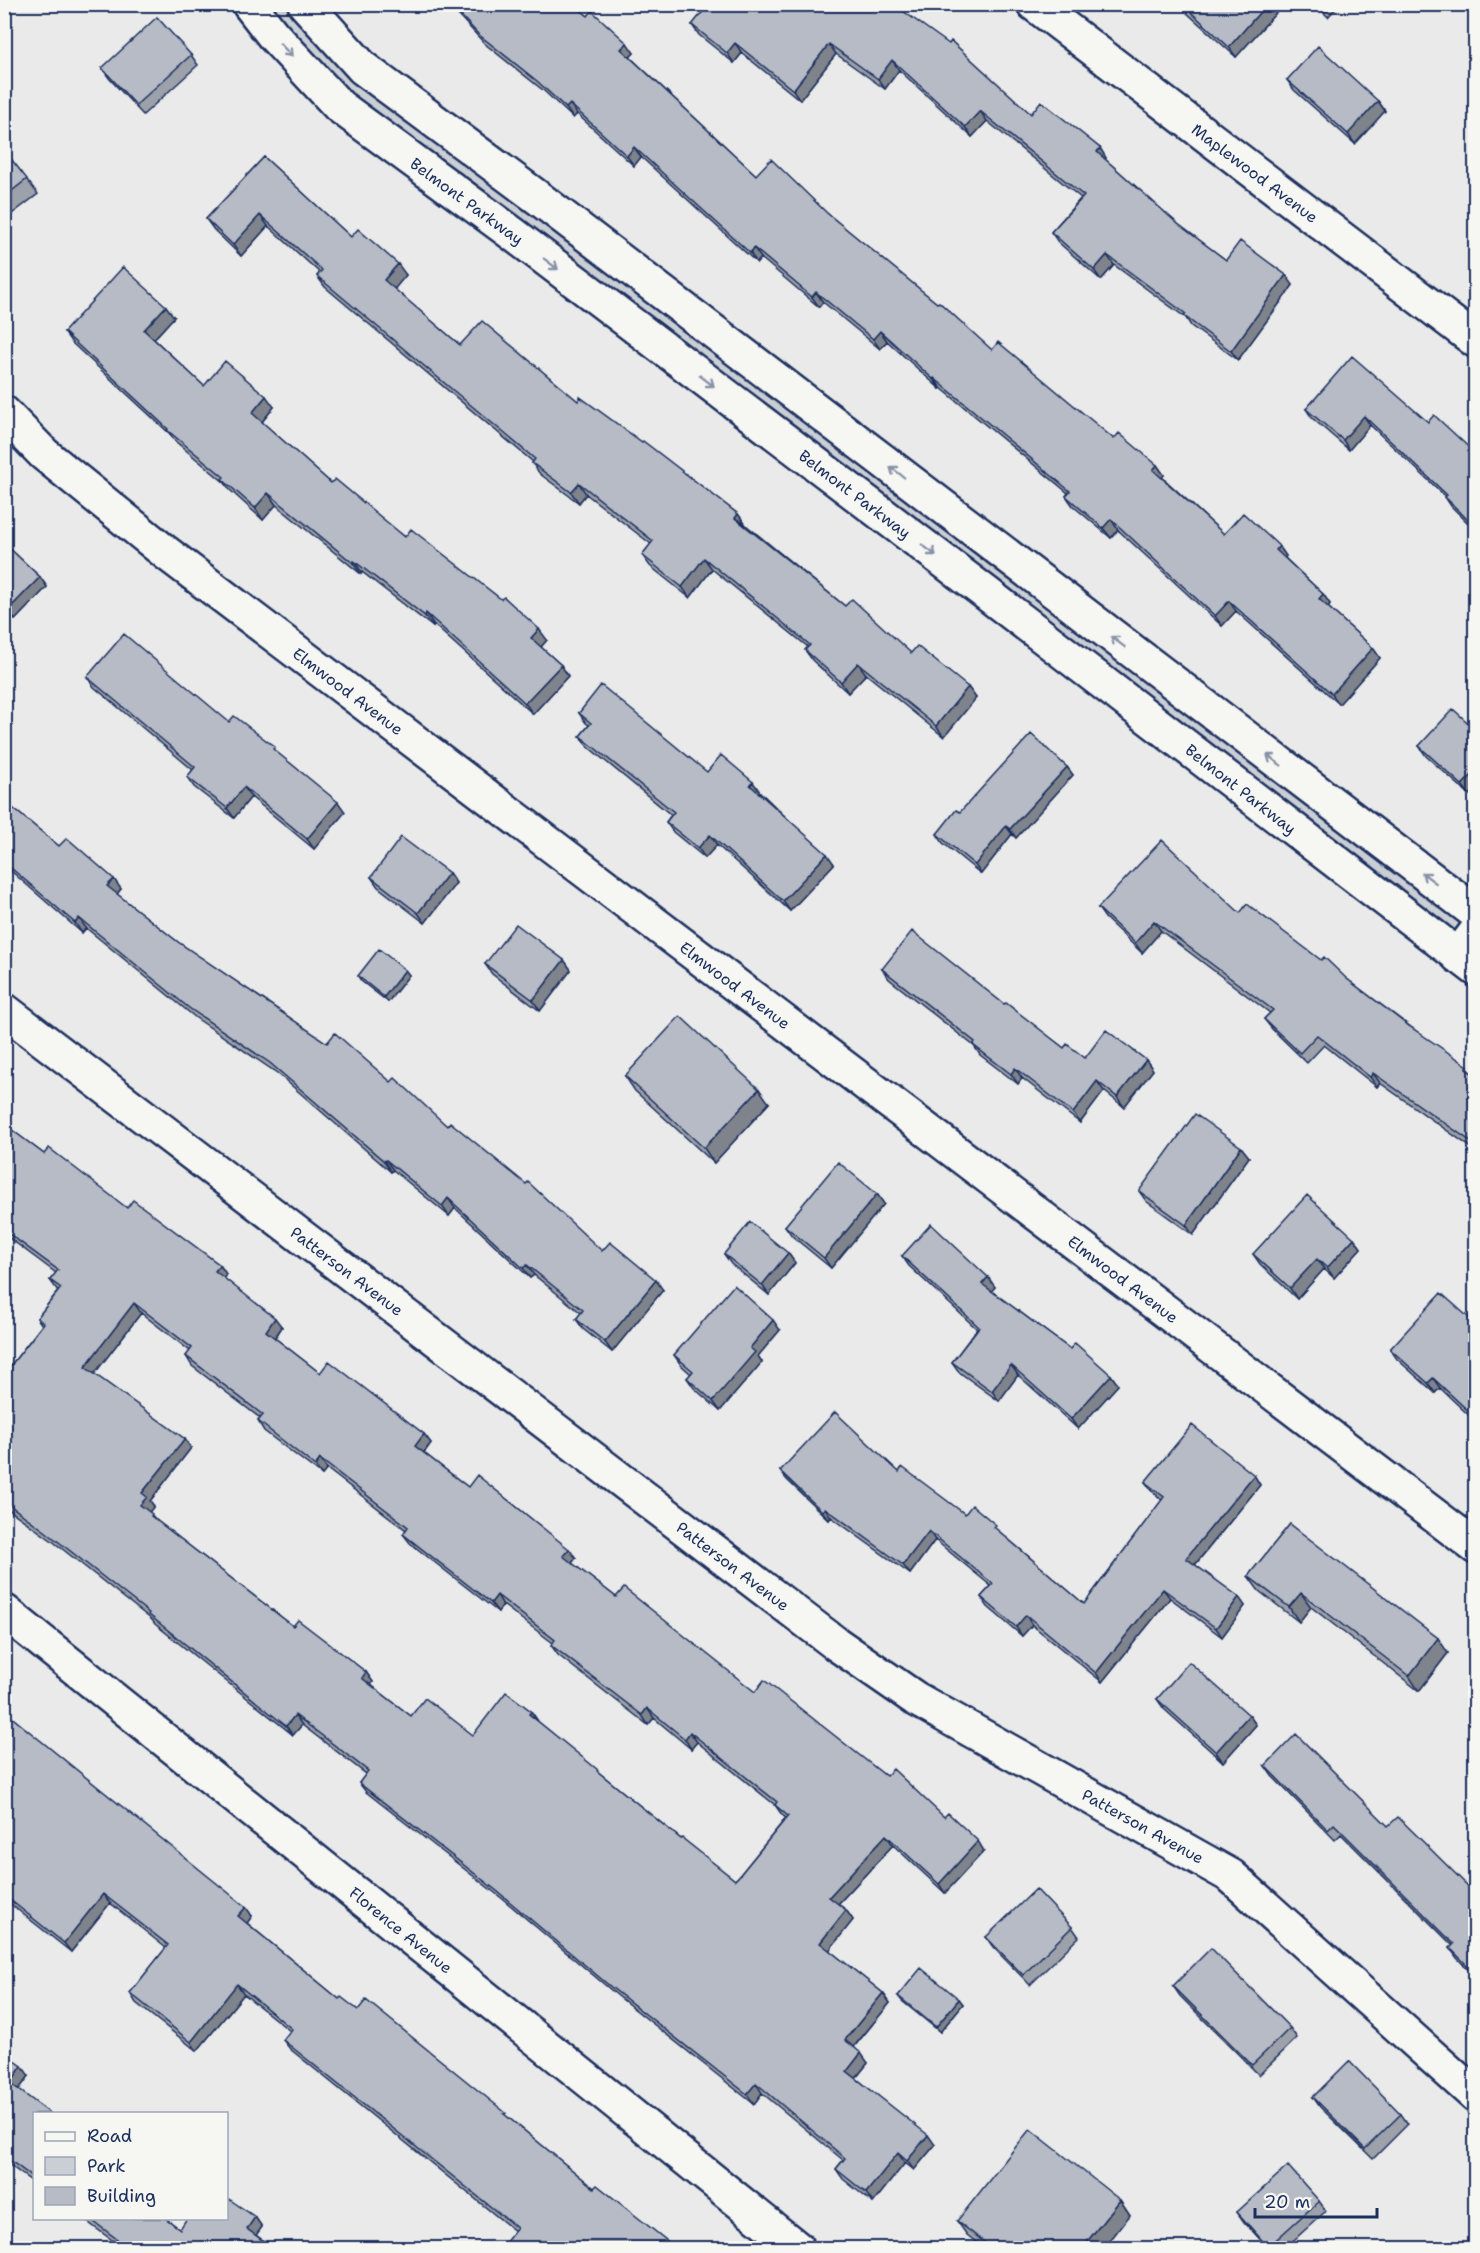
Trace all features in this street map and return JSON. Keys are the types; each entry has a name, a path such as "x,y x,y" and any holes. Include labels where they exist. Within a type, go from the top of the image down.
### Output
{"street":[{"name":"Belmont Parkway","path":"249,4 273,35 339,106 513,234 986,593 1470,952"},
{"path":"305,4 363,68 541,200 1476,913"},
{"name":"Maplewood Avenue","path":"1034,4 1476,341"},
{"path":"513,234 541,200"},
{"name":"Elmwood Avenue","path":"4,413 44,454 165,552 1476,1547"},
{"path":"986,593 1010,559"},
{"name":"Patterson Avenue","path":"4,1010 835,1643 916,1699 1232,1876 1476,2096"},
{"name":"Florence Avenue","path":"4,1611 797,2248"}],"green space":[{"path":"249,5 305,5 1475,913 1475,969 339,106"}],"building":[{"path":"450,4 573,4 588,16 592,11 627,43 621,49 756,175 771,159 828,214 937,303 939,302 992,350 998,342 1114,439 1119,433 1157,465 1153,470 1224,534 1243,513 1279,546 1276,550 1323,594 1319,599 1373,648 1332,694 1229,601 1215,616 1111,519 1103,528 1066,496 1070,491 933,379 880,331 873,339 816,292 812,297 754,248 750,253 634,147 627,156 570,104 566,108 537,81 478,34"},
{"path":"709,4 893,4 949,44 951,41 1031,114 1041,101 1100,148 1097,152 1178,224 1226,260 1240,241 1286,275 1231,351 1107,255 1094,270 1051,232 1084,196 980,111 965,127 892,60 878,79 829,44 793,90 735,43 727,53 692,25"},
{"path":"1182,4 1267,4 1229,47"},
{"path":"1317,4 1331,4 1324,12"},
{"path":"157,17 191,55 136,105 102,68"},
{"path":"1318,46 1378,101 1348,134 1287,80"},
{"path":"4,150 27,179 4,197"},
{"path":"264,157 351,237 358,229 398,264 384,280 460,345 482,321 578,401 580,397 643,441 738,514 735,518 845,606 852,599 911,653 917,646 968,687 936,726 858,663 841,682 805,650 810,645 704,558 682,587 642,555 653,541 579,483 571,492 532,463 535,459 317,276 322,270 260,215 233,245 206,219"},
{"path":"123,267 166,306 144,330 204,386 225,361 266,396 252,413 331,483 335,479 405,537 411,529 501,599 504,597 539,629 531,638 561,665 525,703 426,613 425,616 354,561 353,563 268,493 255,508 222,479 224,477 167,430 64,332"},
{"path":"1352,356 1428,422 1434,415 1476,454 1476,461 1470,467 1476,473 1476,528 1445,497 1447,495 1364,416 1343,440 1306,409"},
{"path":"4,543 40,577 8,610 4,607"},
{"path":"124,634 229,722 234,716 275,747 273,749 338,802 307,839 244,787 227,808 187,777 195,767 87,677"},
{"path":"601,685 707,772 721,755 753,782 750,785 827,854 783,901 710,835 698,848 666,822 674,812 580,736 591,723 579,713"},
{"path":"1453,709 1476,730 1476,771 1462,785 1419,746"},
{"path":"1031,734 1067,767 1010,829 1006,826 975,865 937,834 956,810 960,812"},
{"path":"4,801 59,846 67,838 114,879 107,886 178,942 327,1043 335,1033 391,1082 395,1078 447,1126 450,1122 526,1184 528,1182 602,1251 610,1242 656,1280 605,1342 576,1319 583,1310 527,1265 523,1268 448,1198 442,1206 386,1160 384,1161 270,1063 189,1008 79,918 75,923 4,862"},
{"path":"401,837 449,873 418,913 371,877"},
{"path":"1162,840 1240,913 1247,904 1321,960 1324,957 1347,979 1406,1024 1468,1066 1466,1069 1476,1076 1476,1145 1373,1073 1370,1077 1317,1035 1300,1053 1264,1019 1273,1010 1154,921 1135,943 1098,908"},
{"path":"516,924 564,960 533,1000 485,964"},
{"path":"912,931 1064,1048 1067,1044 1085,1058 1106,1030 1146,1060 1117,1097 1097,1081 1073,1113 1015,1068 1011,1074 973,1045 975,1042 882,969"},
{"path":"379,949 405,970 384,997 358,976"},
{"path":"680,1016 759,1089 704,1148 625,1076"},
{"path":"1195,1114 1241,1147 1186,1225 1139,1191"},
{"path":"4,1124 44,1154 49,1148 127,1208 133,1200 220,1265 215,1271 275,1318 266,1331 320,1373 329,1361 424,1434 415,1446 468,1487 477,1475 569,1549 563,1556 616,1597 624,1588 755,1692 764,1680 886,1776 893,1769 944,1817 948,1813 978,1841 939,1884 886,1835 829,1897 846,1910 820,1943 883,1993 845,2040 861,2053 847,2071 928,2135 907,2161 898,2153 866,2193 836,2169 845,2158 756,2083 747,2094 611,1987 497,1891 359,1783 368,1771 295,1715 286,1726 149,1613 4,1501 4,1374 44,1323 37,1318 61,1288 50,1280 58,1270 4,1230","holes":["134,1303 192,1348 186,1356 263,1415 258,1421 315,1466 320,1459 408,1527 403,1534 491,1603 497,1595 555,1640 551,1645 642,1715 647,1708 685,1739 690,1732 777,1802 775,1805 788,1816 739,1876 735,1880 681,1839 529,1714 531,1711 506,1692 473,1735 425,1698 411,1716 362,1678 366,1672 298,1620 293,1626 151,1516 152,1514 140,1505 147,1497 142,1493 185,1439 85,1367"]},
{"path":"838,1162 877,1194 824,1258 785,1226"},
{"path":"1307,1195 1354,1238 1327,1268 1317,1259 1290,1288 1253,1254"},
{"path":"750,1222 788,1253 762,1285 724,1254"},
{"path":"931,1224 988,1277 982,1284 1070,1349 1075,1343 1111,1375 1071,1419 1011,1365 992,1391 952,1362 979,1327 902,1256"},
{"path":"734,1285 773,1320 750,1348 755,1352 713,1401 687,1378 693,1371 674,1355"},
{"path":"1441,1293 1476,1324 1476,1418 1433,1378 1428,1383 1390,1349"},
{"path":"835,1412 899,1472 902,1467 965,1514 972,1505 996,1525 994,1527 1084,1604 1164,1497 1145,1482 1192,1425 1254,1475 1186,1558 1239,1597 1216,1628 1163,1589 1096,1673 1026,1615 1016,1627 981,1597 993,1584 929,1531 903,1565 825,1508 822,1511 780,1471"},
{"path":"1290,1524 1438,1638 1409,1676 1301,1593 1289,1607 1248,1576"},
{"path":"1189,1662 1249,1715 1216,1752 1157,1699"},
{"path":"4,1711 246,1907 238,1916 339,1999 341,1997 358,2010 366,2000 506,2113 504,2114 594,2188 597,2185 676,2248 501,2248 517,2228 283,2040 292,2029 237,1984 191,2042 130,1993 168,1945 103,1894 64,1943 4,1895"},
{"path":"1296,1734 1388,1826 1398,1817 1476,1894 1476,1974 1450,1948 1454,1944 1334,1824 1328,1830 1265,1766"},
{"path":"1036,1889 1072,1927 1023,1975 986,1937"},
{"path":"1211,1948 1290,2028 1252,2065 1173,1986"},
{"path":"921,1968 959,1999 936,2027 898,1996"},
{"path":"4,2053 22,2066 10,2083 48,2112 33,2112 33,2177 4,2156"},
{"path":"1349,2061 1401,2114 1365,2149 1313,2097"},
{"path":"1030,2129 1120,2200 1082,2248 992,2248 957,2221"},
{"path":"1288,2166 1319,2201 1268,2247 1237,2212"},
{"path":"228,2198 255,2217 247,2229 273,2248 142,2248 135,2243 129,2248 92,2220 168,2220 180,2229 186,2220 228,2220"}]}
